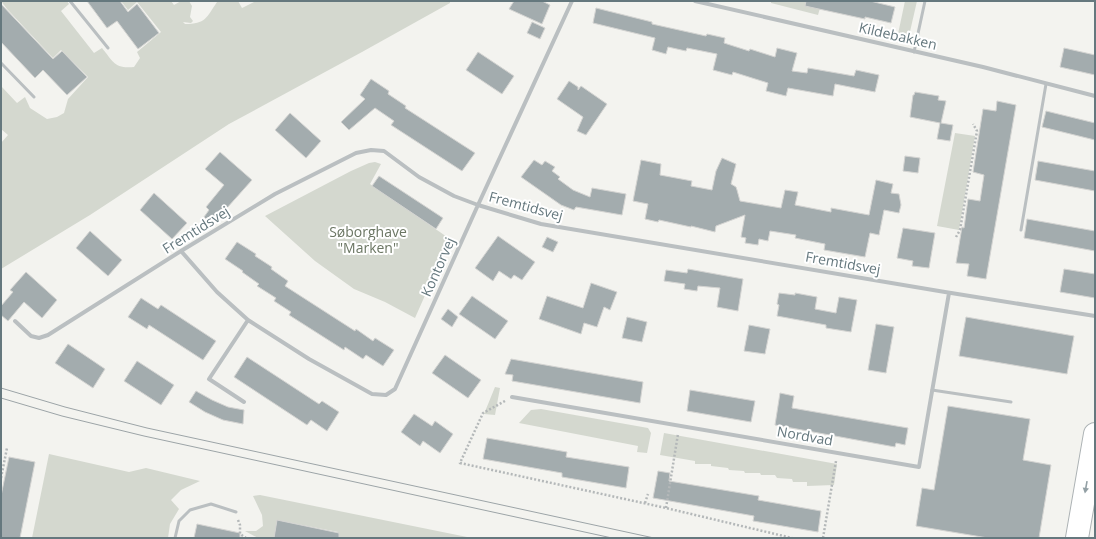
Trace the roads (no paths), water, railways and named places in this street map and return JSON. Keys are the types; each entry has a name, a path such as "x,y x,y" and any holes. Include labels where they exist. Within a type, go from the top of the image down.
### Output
{"main road":[{"path":"1078,538 1095,434"}],"street":[{"name":"Kontorvej","path":"181,251 217,292 248,320 309,359 372,394 386,395 395,389 478,204 572,1"},
{"name":"Kildebakken","path":"695,1 983,68 1095,96"},
{"name":"Fremtidsvej","path":"15,321 31,336 39,338 48,335 275,194 356,153 371,150 384,151 420,177 454,196 541,224 949,293 1095,316"},
{"name":"Nordvad","path":"512,397 919,467 949,293"},
{"path":"244,402 209,379 248,320"}],"lane":[{"path":"70,1 108,48"},
{"path":"914,52 925,1"},
{"path":"1,63 34,97"},
{"path":"1021,230 1046,84"},
{"path":"932,390 1011,402"},
{"path":"175,538 179,521 190,510 211,504 236,512"}],"tram line":[{"path":"1,388 65,407 147,428 654,538"},
{"path":"1,398 62,416 144,436 612,538"}],"park label":[{"name":"Søborghave \"Marken\"","path":"368,240"}]}
